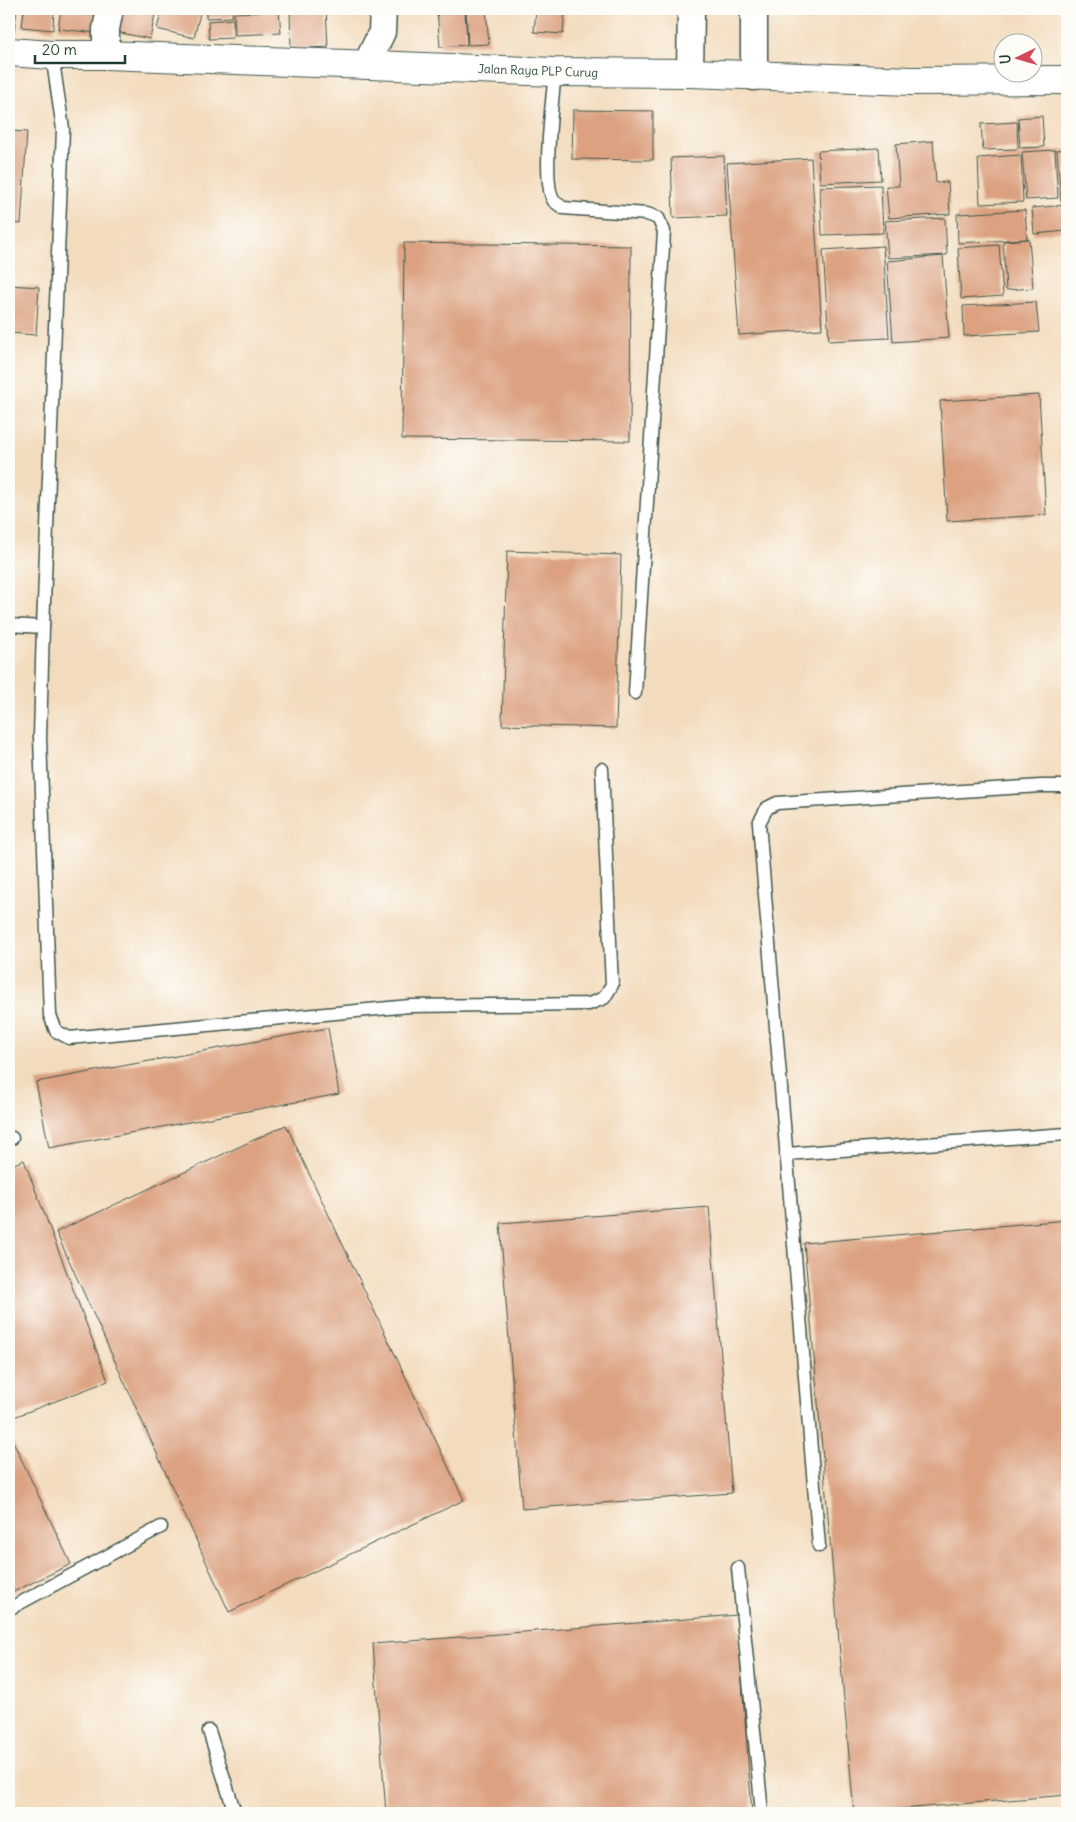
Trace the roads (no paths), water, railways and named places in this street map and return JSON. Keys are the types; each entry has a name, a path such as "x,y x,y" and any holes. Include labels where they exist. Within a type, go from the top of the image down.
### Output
{"main road":[{"name":"Jalan Raya PLP Curug","path":"9,52 555,72 690,73 754,77 912,81 1067,80"}],"street":[{"path":"106,55 106,29 110,9"},
{"path":"366,65 382,32 383,9"},
{"path":"690,73 691,9"},
{"path":"754,9 754,77"}],"lane":[{"path":"52,55 63,129 40,737 50,1015 56,1031 69,1038 410,1006 589,1004 604,998 612,985 602,769"},
{"path":"555,72 548,146 549,188 554,201 563,208 648,214 658,218 664,231 635,693"},
{"path":"9,625 43,627"},
{"path":"819,1546 758,823 767,808 777,803 1041,786 1067,786"},
{"path":"786,1154 1067,1134"},
{"path":"9,1609 161,1527"},
{"path":"738,1568 762,1813"},
{"path":"209,1731 235,1813"}]}
